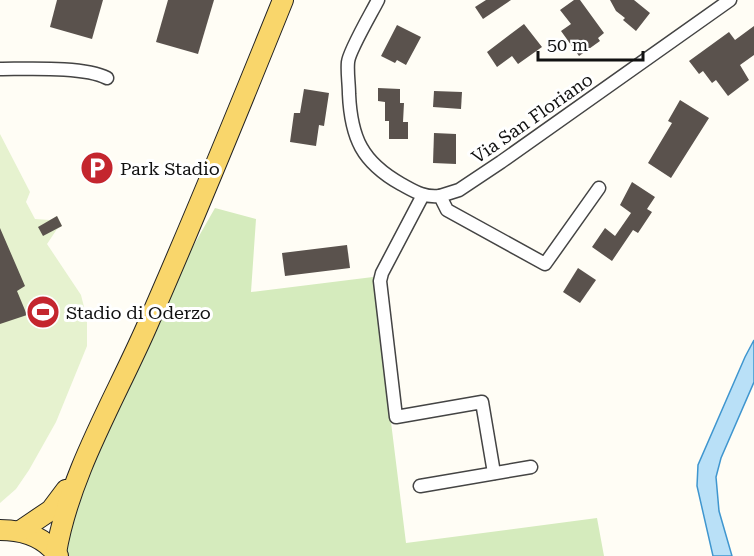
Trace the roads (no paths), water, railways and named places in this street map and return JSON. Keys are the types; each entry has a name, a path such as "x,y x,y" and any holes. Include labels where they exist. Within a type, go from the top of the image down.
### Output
{"main road":[{"path":"57,554 64,514 79,474 151,316 283,0"},
{"path":"20,531 51,510 79,474"},
{"path":"0,530 20,531 34,535 57,554"}],"street":[{"path":"378,0 348,60 350,114 354,134 371,163 386,175 423,195 440,196 447,210 545,264 599,188"},
{"name":"Via San Floriano","path":"440,196 459,190 501,162 730,0"},
{"path":"0,69 55,69 98,73 107,78"},
{"path":"423,195 380,281 396,417 482,402 494,473"},
{"path":"420,486 531,467"}],"water":[{"path":"754,340 754,382 721,458 716,477 719,511 732,556 713,556 697,486 698,465"}],"place":[{"name":"Park Stadio","path":"97,168"},
{"name":"Stadio di Oderzo","path":"43,312"}]}
